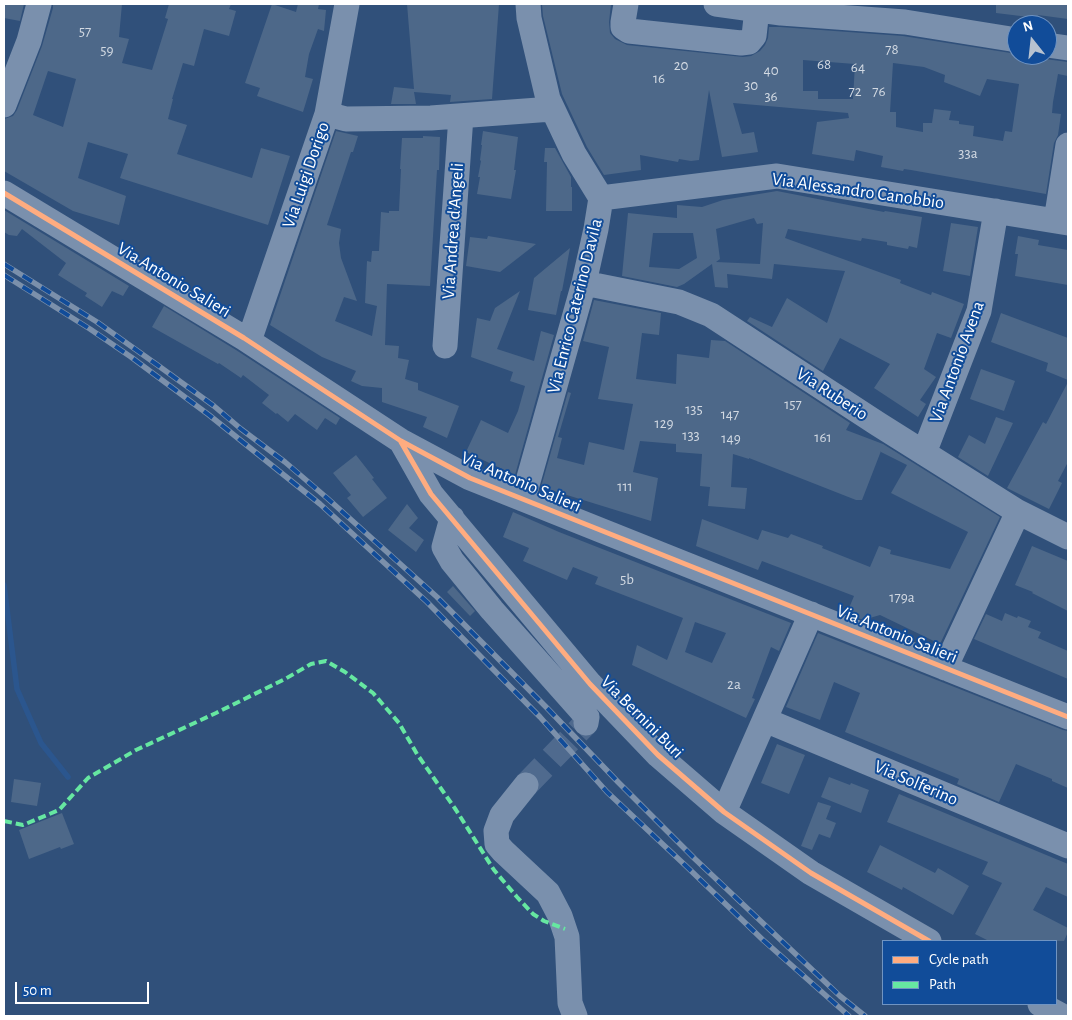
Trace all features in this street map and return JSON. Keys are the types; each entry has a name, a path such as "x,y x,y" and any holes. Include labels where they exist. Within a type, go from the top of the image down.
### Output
{"street":[{"path":"4,105 29,40 40,4"},
{"name":"Via Luigi Dorigo","path":"249,341 326,114 347,4"},
{"name":"Via Enrico Caterino Davila","path":"523,499 584,283 601,198 574,154 548,99 529,18 528,4"},
{"path":"626,4 623,22 624,27 629,31 741,43 749,42 754,36 757,10"},
{"path":"716,4 781,13 905,22 1007,38"},
{"path":"326,114 346,119 431,118 552,109"},
{"name":"Via Andrea d'Angeli","path":"445,346 461,116"},
{"name":"Via Alessandro Canobbio","path":"601,198 777,176 1062,222 1068,145"},
{"name":"Via Antonio Salieri","path":"4,193 249,341 400,441 470,478 1068,717"},
{"name":"Via Antonio Avena","path":"924,453 979,311 996,211"},
{"name":"Via Ruberio","path":"584,283 679,302 711,315 1018,512 1068,537"},
{"name":"Via Bernini Buri","path":"400,441 431,494 590,684 658,756 724,812 811,873 926,940"},
{"name":"Via Antonio Salieri","path":"944,668 1018,512"},
{"path":"452,518 444,547 452,561 492,610 587,717 586,723"},
{"path":"724,812 811,614"},
{"name":"Via Solferino","path":"765,720 1068,846"},
{"path":"526,785 502,816 496,832 497,844 548,893 560,916 567,937 570,1003 575,1016"},
{"path":"1042,1005 1062,1016"}],"building":[{"path":"4,4 24,4 20,21 4,18"},
{"path":"53,4 122,4 119,37 129,39 122,63 152,70 168,19 165,18 169,4 231,4 229,9 236,11 229,36 204,29 194,66 183,63 168,119 187,125 177,154 252,178 261,148 290,156 268,225 120,178 128,154 88,142 78,178 126,196 119,225 73,211 4,171 4,119 13,116 17,110 42,46","holes":["48,71 76,79 63,127 33,115"]},
{"path":"272,4 296,12 298,4 319,4 318,9 326,10 324,31 318,29 309,54 305,77 313,79 303,112 257,96 260,88 245,83"},
{"path":"407,4 499,4 492,99 450,102 451,95 414,92 416,104 391,104 394,87 414,89"},
{"path":"542,4 611,4 610,33 615,39 627,45 743,57 751,56 760,51 768,38 769,27 780,27 903,36 1007,52 1007,65 1057,65 1057,61 1068,62 1068,76 1058,74 1053,102 1052,113 1061,114 1058,135 1054,143 1046,194 911,170 904,169 903,171 881,167 883,156 856,150 854,161 812,154 817,122 849,118 848,113 733,103 742,134 754,132 758,152 722,157 709,90 699,160 679,159 678,162 640,155 641,170 604,175 587,147 562,94 543,16","holes":["803,60 855,64 853,99 818,99 818,91 803,91","893,63 924,67 945,75 944,82 980,96 987,79 1019,84 1012,132 1005,131 1003,141 973,136 974,126 959,124 959,121 949,120 951,111 934,109 932,123 923,123 923,132 896,127 896,112 890,112"]},
{"path":"996,4 1068,4 1068,19 1057,18 1057,15 996,13"},
{"path":"336,131 358,136 327,225 341,229 339,243 341,258 357,301 344,297 335,321 372,336 377,306 365,303 367,261 371,262 372,251 379,251 381,212 399,211 402,138 440,137 430,286 387,284 385,345 399,346 398,358 409,360 405,379 418,383 418,390 459,406 447,438 423,427 427,417 382,402 382,388 362,386 351,381 356,371 322,357 270,325"},
{"path":"483,131 518,137 514,170 516,170 511,199 477,194"},
{"path":"545,148 555,148 571,177 572,211 546,211 547,162 544,162"},
{"path":"777,191 884,212 922,217 917,248 909,246 908,249 887,245 887,242 862,238 861,241 788,229 785,238 901,280 900,283 931,295 932,292 964,304 951,338 937,333 924,369 936,377 920,400 926,404 918,417 874,388 890,364 840,338 823,371 747,321 750,317 772,327 787,298 827,323 845,271 774,264 772,279 727,274 728,288 715,287 712,264 677,287 622,276 628,213 677,218 677,205 702,207 723,200","holes":["754,218 757,224 763,223 760,264 716,262 720,259 716,229","653,233 693,233 697,258 679,269 649,267"]},
{"path":"4,210 129,286 123,296 112,291 102,307 85,296 87,293 58,275 66,263 22,229 17,236 4,232"},
{"path":"951,223 978,227 970,276 943,271"},
{"path":"488,236 536,244 500,272 466,266 470,237 487,239"},
{"path":"1018,236 1039,240 1038,245 1068,250 1068,285 1015,276 1018,254 1015,254"},
{"path":"570,248 556,315 528,310 534,278"},
{"path":"520,291 497,349 534,361 541,331 554,335 515,475 466,452 481,420 508,433 518,411 525,386 510,381 513,372 471,357 477,318 490,321 495,308"},
{"path":"594,300 661,313 659,335 642,333 636,379 676,384 677,354 709,358 711,340 725,341 850,423 846,430 883,444 1000,517 940,644 880,615 863,620 847,613 854,596 762,561 758,570 696,546 702,519 758,540 762,530 788,538 791,534 870,567 879,546 891,550 890,554 950,569 968,532 891,493 907,465 881,451 862,500 856,500 749,458 733,454 731,487 747,488 745,509 708,506 710,487 700,486 702,454 676,452 676,444 640,441 633,472 658,478 651,521 541,487 568,392 571,393 558,437 562,438 557,458 584,465 589,442 624,450 633,404 598,399 609,347 583,341"},
{"path":"164,306 236,350 340,418 336,425 325,418 317,430 295,414 288,422 276,414 262,403 269,395 243,375 241,378 219,363 152,327"},
{"path":"1001,313 1068,338 1068,380 1046,371 1048,363 991,342"},
{"path":"981,369 1015,381 1004,411 970,399"},
{"path":"1068,382 1068,462 1058,481 1062,483 1049,509 1007,488 1043,422 1046,424"},
{"path":"996,417 1013,423 988,476 958,457 969,435 985,444"},
{"path":"356,455 387,498 363,517 347,498 351,495 333,473"},
{"path":"407,504 418,518 409,528 424,540 416,552 388,530"},
{"path":"513,512 559,532 791,623 779,651 771,647 752,698 755,699 746,718 632,665 637,645 667,660 683,618 595,584 598,577 573,567 567,580 523,561 529,548 503,537","holes":["695,622 726,633 712,663 685,652"]},
{"path":"1032,546 1068,561 1068,611 1033,592 1015,585"},
{"path":"453,586 475,611 470,616 447,592"},
{"path":"1005,613 1031,621 1028,627 1041,632 1038,638 1068,651 1068,679 974,639 986,614 1002,621"},
{"path":"818,633 1068,731 1068,788 1016,764 999,802 957,784 959,779 845,732 860,693 834,682 820,720 786,707"},
{"path":"777,744 805,755 789,794 761,783"},
{"path":"829,777 869,790 861,813 821,797"},
{"path":"14,779 41,783 37,806 11,802"},
{"path":"899,794 1068,864 1068,897 1046,887 1033,910 1068,928 1064,941 987,940 975,934 1002,883 982,874 988,862 887,822"},
{"path":"818,802 831,806 826,819 836,823 830,838 819,834 812,850 801,846"},
{"path":"62,813 74,844 61,849 60,847 29,859 19,830"},
{"path":"880,845 935,873 938,868 969,886 953,915 903,887 902,890 867,872"}],"waterway":[{"path":"4,585 17,689 41,743 68,777"}],"tunnel":[{"path":"526,785 586,723"}],"railway":[{"path":"4,264 97,322 214,406 327,498 437,597 695,859 840,996 865,1016"},
{"path":"4,275 131,357 209,415 320,504 427,602 540,717 607,792 763,940 849,1016"}],"marked path":[{"path":"4,821 23,825 59,810 88,778 136,750 216,713 311,664 326,661 345,672 373,693 399,723 417,754 456,810 494,870 517,897 533,914 544,921 565,929"}],"cycle path":[{"path":"4,193 244,338 401,441 470,478 1068,717"},
{"path":"401,442 431,494 590,684 658,755 724,812 811,873 927,940"}]}
